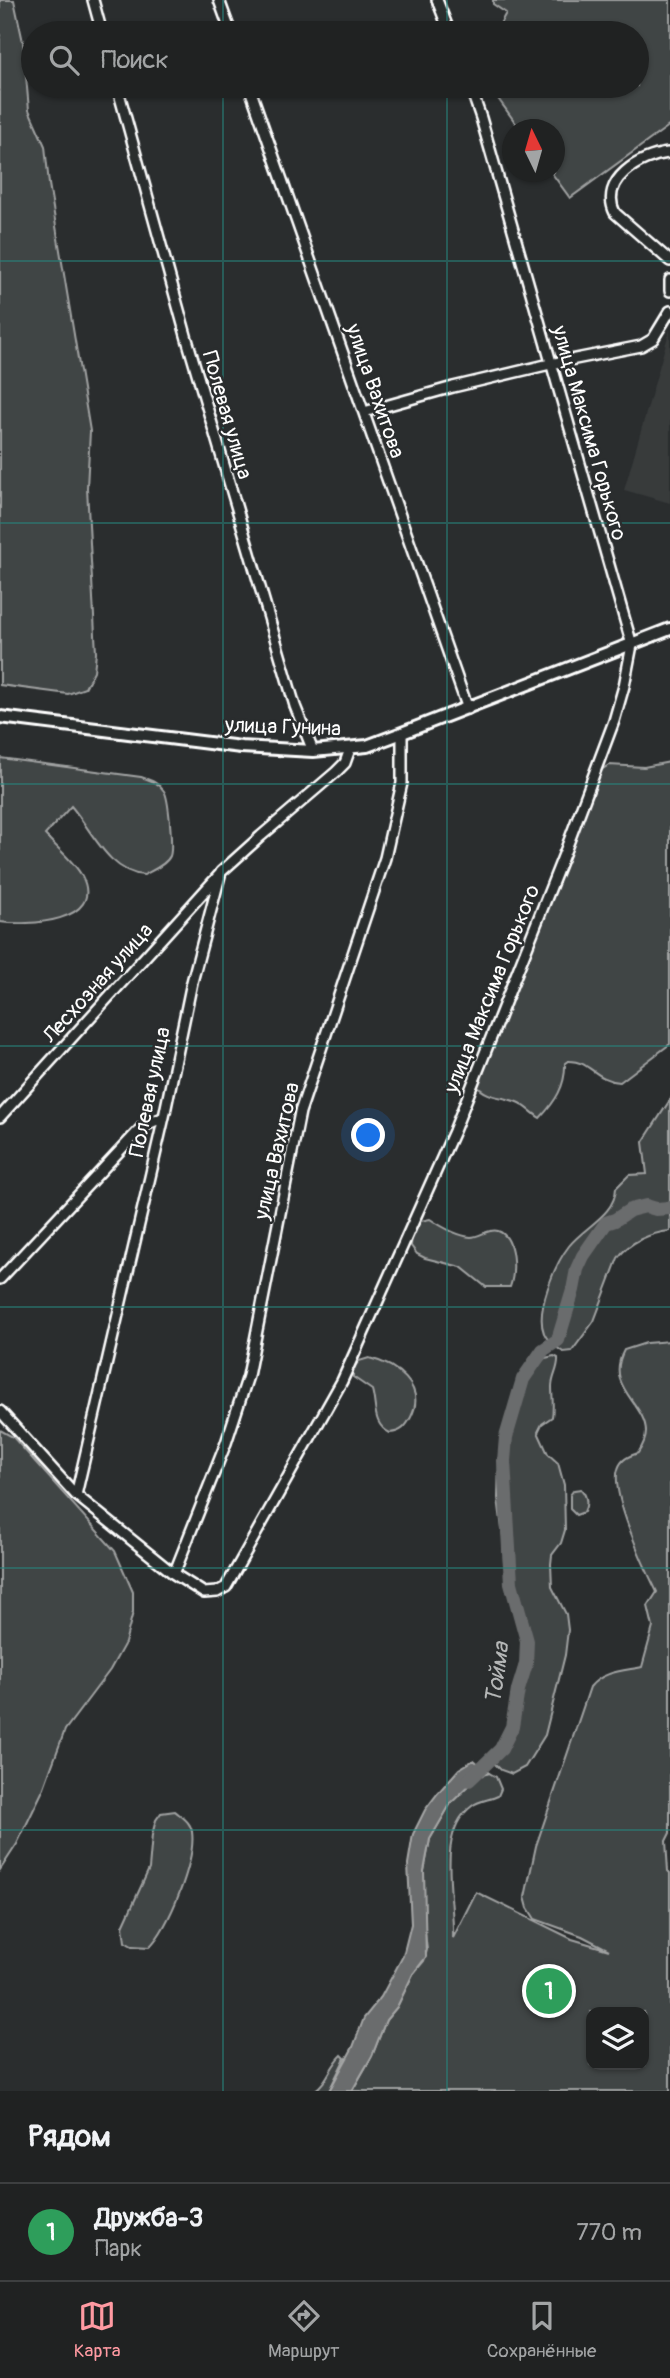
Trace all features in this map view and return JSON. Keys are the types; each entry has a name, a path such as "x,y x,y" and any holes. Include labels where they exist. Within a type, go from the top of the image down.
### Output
{"main road":[{"name":"улица Гунина","path":"0,717 214,744 313,751 350,749 367,746 468,709 670,629"}],"street":[{"path":"93,0 99,21"},
{"path":"219,0 227,21"},
{"path":"437,0 445,21"},
{"name":"Полевая улица","path":"120,98 190,351 295,706 313,751"},
{"name":"улица Вахитова","path":"253,98 468,709"},
{"name":"улица Максима Горького","path":"0,1411 76,1495 174,1574 204,1593 217,1592 226,1587 342,1381 454,1131 614,721 632,645 474,98"},
{"path":"669,156 655,154 635,163 618,177 611,205 615,213 670,261"},
{"path":"670,280 670,291"},
{"path":"364,412 453,387 641,346 653,339 670,311"},
{"name":"улица Вахитова","path":"174,1574 226,1443 248,1376 300,1112 385,858 402,783 402,733"},
{"path":"221,873 261,835 336,772 345,763 350,749"},
{"name":"Полевая улица","path":"76,1495 164,1117 192,982 221,873"},
{"name":"Лесхозная улица","path":"0,1117 221,873"},
{"path":"0,1279 142,1127 164,1117"}],"shaded area":[{"path":"0,0 14,0 21,33 21,98 28,98 29,110 45,146 90,431 87,488 96,653 94,671 85,688 68,694 0,685"},
{"path":"493,0 670,0 670,125 570,198 558,182 565,182 565,119 513,119 498,98 649,98 649,21 502,21 506,13 493,4"},
{"path":"670,329 670,503 624,490"},
{"path":"0,758 141,777 154,782 166,795 171,834 170,856 162,865 144,875 121,867 102,848 71,806 45,835 79,870 86,892 83,904 60,918 44,922 0,922"},
{"path":"670,762 670,1044 620,1082 604,1078 582,1064 568,1061 565,1063 564,1079 558,1093 540,1118 520,1103 490,1095 480,1089 476,1085 478,1076 569,857 598,772 609,765 644,767"},
{"path":"670,1100 670,1231 641,1239 623,1252 618,1258 594,1321 572,1351 563,1352 547,1339 542,1324 544,1301 558,1264 569,1246 605,1213 616,1188 629,1175 647,1174 643,1142"},
{"path":"430,1219 450,1231 466,1236 474,1237 495,1230 504,1235 513,1256 510,1287 486,1287 461,1267 417,1254 411,1246 412,1232 421,1221"},
{"path":"670,1341 670,1833 666,1841 670,1873 670,2091 352,2091 372,2056 386,2020 397,2007 413,1974 424,1961 427,1950 423,1917 424,1871 430,1839 451,1803 479,1776 489,1773 496,1777 501,1789 498,1796 472,1806 461,1818 454,1833 449,1868 453,1938 476,1892 572,1939 609,1950 582,1936 535,1919 525,1897 536,1846 590,1687 607,1675 642,1667 653,1627 648,1606 657,1592 630,1530 617,1480 619,1466 626,1458 638,1453 645,1441 646,1432 640,1412 622,1385 619,1375 619,1363 624,1350 646,1343"},
{"path":"554,1356 558,1358 558,1362 552,1383 552,1417 542,1424 538,1432 548,1454 558,1463 564,1485 565,1530 561,1543 552,1555 551,1564 552,1587 566,1614 568,1630 565,1655 545,1735 525,1767 512,1774 501,1770 495,1760 514,1727 519,1668 524,1652 519,1612 504,1565 498,1498 499,1457 512,1403 542,1361"},
{"path":"369,1358 389,1365 412,1386 415,1406 407,1424 397,1431 390,1433 380,1425 372,1390 353,1377 353,1368 359,1361"},
{"path":"0,1430 13,1437 115,1551 133,1592 133,1612 125,1643 110,1670 65,1730 43,1790 17,1844 0,1870"},
{"path":"581,1489 586,1497 586,1506 584,1512 576,1515 570,1509 570,1495 574,1490"},
{"path":"474,1760 489,1773 479,1776 451,1803 430,1839 424,1871 426,1957 413,1974 397,2007 386,2020 372,2056 352,2091 329,2091 353,2047 364,2018 381,1997 403,1956 411,1924 408,1864 413,1834 425,1810 438,1793 459,1769"},
{"path":"175,1811 188,1823 192,1832 190,1859 180,1893 165,1925 149,1947 132,1946 125,1942 123,1926 149,1869 156,1820 161,1813"},
{"path":"342,2055 345,2058 329,2091 314,2091 323,2083"}],"waterway":[{"name":"Тойма","path":"469,1780 501,1749 512,1727 518,1690 526,1664 527,1641 511,1583 504,1461 506,1437 523,1379 543,1350 558,1340 577,1269 606,1223 630,1210 646,1206 656,1209 670,1208"}],"place":[{"name":"Дружба-3","path":"549,1991"}]}
